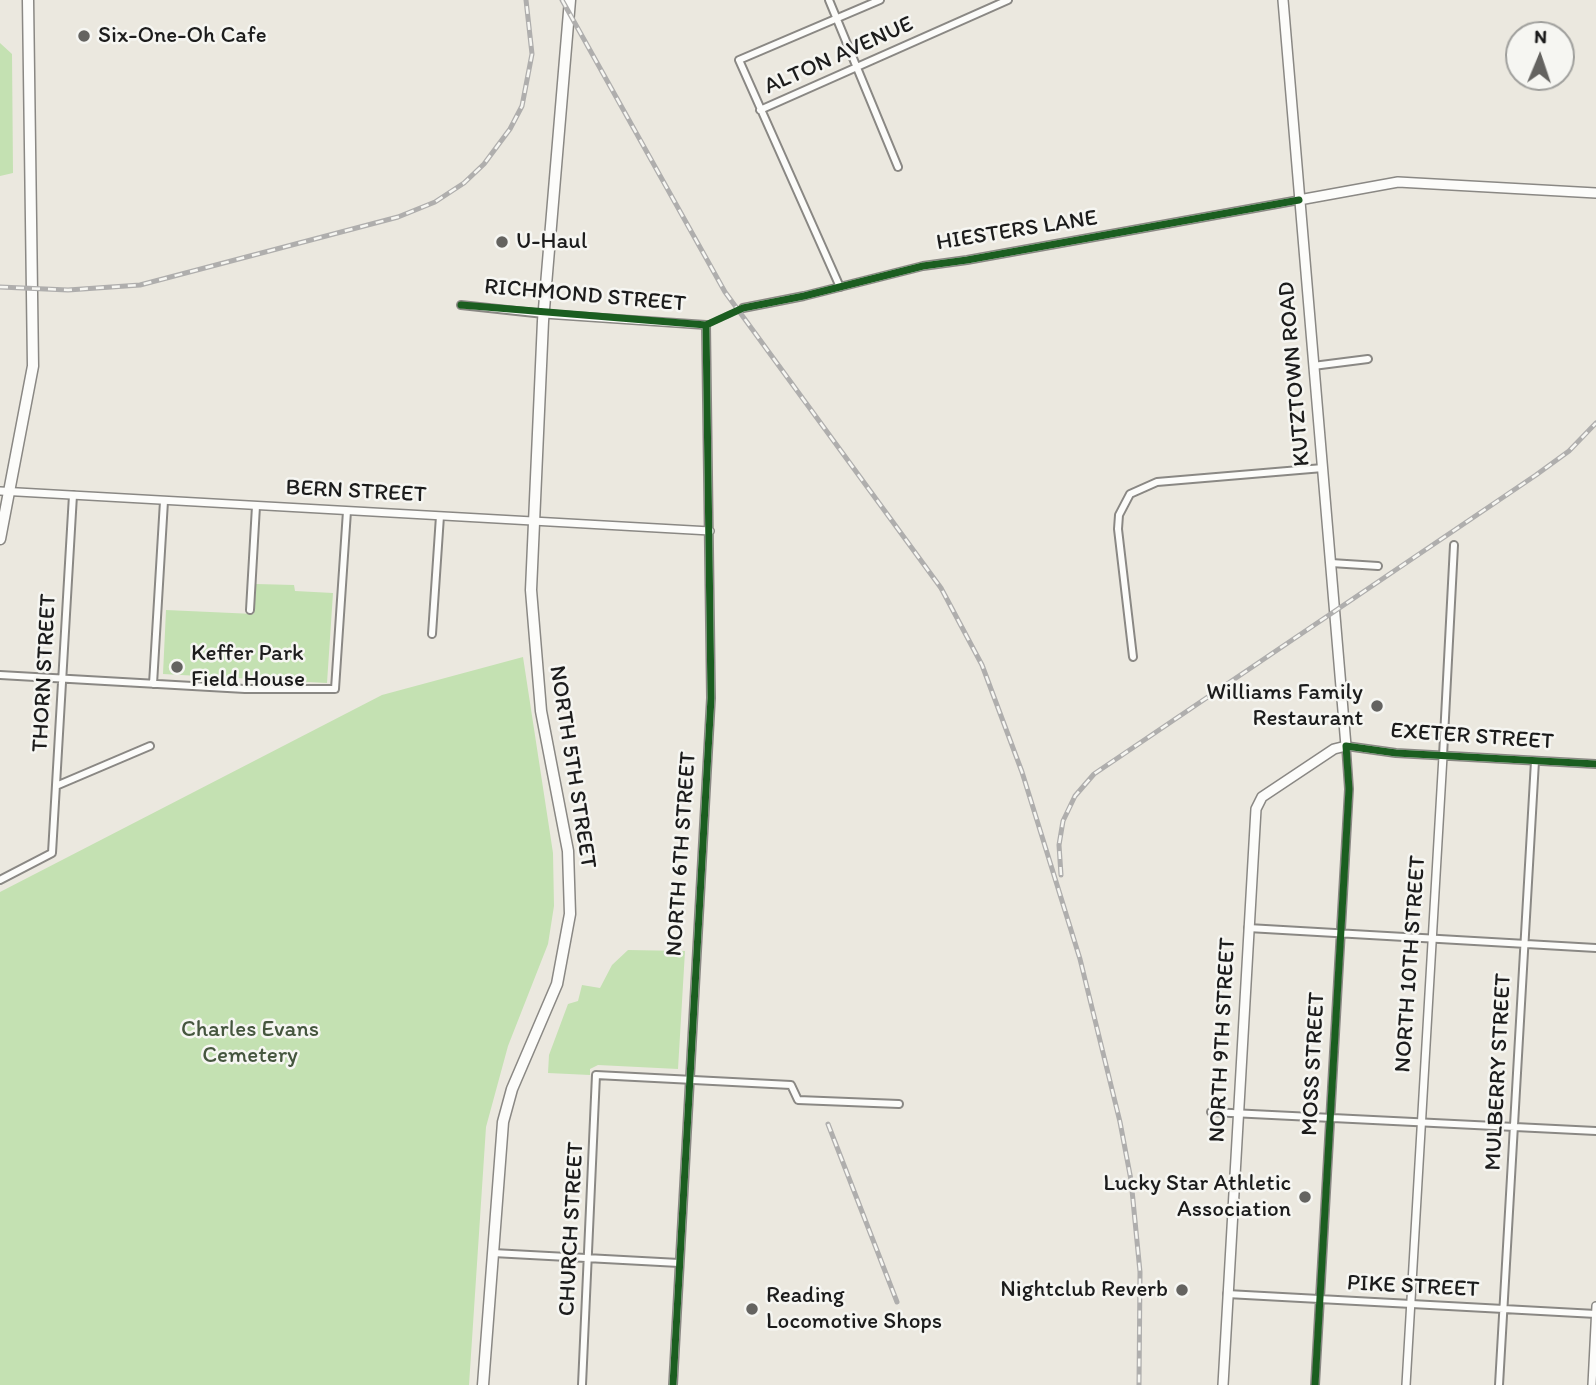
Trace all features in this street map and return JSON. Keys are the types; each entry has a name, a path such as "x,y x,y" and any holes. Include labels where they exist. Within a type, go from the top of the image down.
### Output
{"main road":[{"name":"NORTH 5TH STREET","path":"483,1385 503,1122 512,1089 556,984 566,948 571,900 568,851 547,750 536,675 531,590 544,313 570,0"},
{"name":"KUTZTOWN ROAD","path":"1283,0 1346,746"},
{"path":"0,539 5,491 33,366 28,5"},
{"path":"1299,200 1398,182 1596,193"},
{"name":"NORTH 9TH STREET","path":"1223,1385 1257,804 1262,797 1334,750 1346,746"}],"street":[{"path":"20,0 28,5"},
{"path":"830,0 898,167"},
{"name":"ALTON AVENUE","path":"880,0 739,60 760,110 1007,1"},
{"path":"760,110 839,287"},
{"name":"HIESTERS LANE","path":"743,308 923,265 978,258 1299,200"},
{"name":"RICHMOND STREET","path":"461,305 706,325"},
{"name":"NORTH 6TH STREET","path":"673,1385 711,702 706,325"},
{"path":"1313,366 1368,359"},
{"path":"1133,657 1118,529 1119,515 1130,494 1157,482 1323,468"},
{"name":"BERN STREET","path":"5,491 710,531"},
{"name":"THORN STREET","path":"0,880 52,853 73,495"},
{"path":"153,684 164,500"},
{"path":"250,610 256,506"},
{"path":"0,676 335,689 347,511"},
{"path":"432,634 440,516"},
{"name":"NORTH 10TH STREET","path":"1406,1385 1454,545"},
{"path":"1331,563 1378,566"},
{"path":"56,786 150,746"},
{"name":"EXETER STREET","path":"1346,746 1443,756 1596,764"},
{"name":"MOSS STREET","path":"1315,1385 1349,789 1346,746"},
{"name":"MULBERRY STREET","path":"1499,1385 1535,761"},
{"path":"1248,928 1596,948"},
{"name":"CHURCH STREET","path":"582,1385 596,1075 689,1079"},
{"path":"689,1079 791,1085 798,1100 899,1104"},
{"path":"1211,1112 1238,1111 1596,1131"},
{"path":"493,1253 679,1263"},
{"name":"PIKE STREET","path":"1227,1294 1596,1314"},
{"path":"1592,1385 1596,1306"}],"green space":[{"path":"0,43 12,54 13,173 0,176"},
{"path":"256,584 294,585 295,591 333,593 327,683 163,674 166,610 254,614"},
{"name":"Charles Evans Cemetery","path":"523,657 553,853 554,906 548,944 508,1046 486,1127 469,1385 0,1385 0,892 382,695"},
{"path":"628,950 685,951 678,1069 598,1065 590,1069 590,1075 548,1073 549,1055 568,1004 578,1001 582,985 600,988 612,965"}],"tunnel":[{"path":"706,325 743,308"}],"railway":[{"path":"0,287 68,290 140,285 398,217 435,202 464,183 484,164 510,129 522,106 532,54 526,0"},
{"path":"562,0 725,292 941,588 982,665 1022,772 1080,959 1120,1122 1131,1180 1140,1272 1139,1385"},
{"path":"1061,875 1059,845 1063,821 1075,796 1094,774 1536,475 1569,451 1596,423"},
{"path":"828,1124 897,1302"}],"cycle path":[{"path":"461,305 706,325 743,308 804,296 923,266 1299,200"},
{"path":"673,1385 711,698 706,325"},
{"path":"1315,1385 1349,789 1346,746 1396,753 1596,764"}],"place":[{"name":"Six-One-Oh Cafe","path":"84,36"},
{"name":"U-Haul","path":"502,242"},
{"name":"Keffer Park Field House","path":"177,667"},
{"name":"Williams Family Restaurant","path":"1377,706"},
{"name":"Lucky Star Athletic Association","path":"1305,1197"},
{"name":"Nightclub Reverb","path":"1182,1290"},
{"name":"Reading Locomotive Shops","path":"752,1309"}]}
